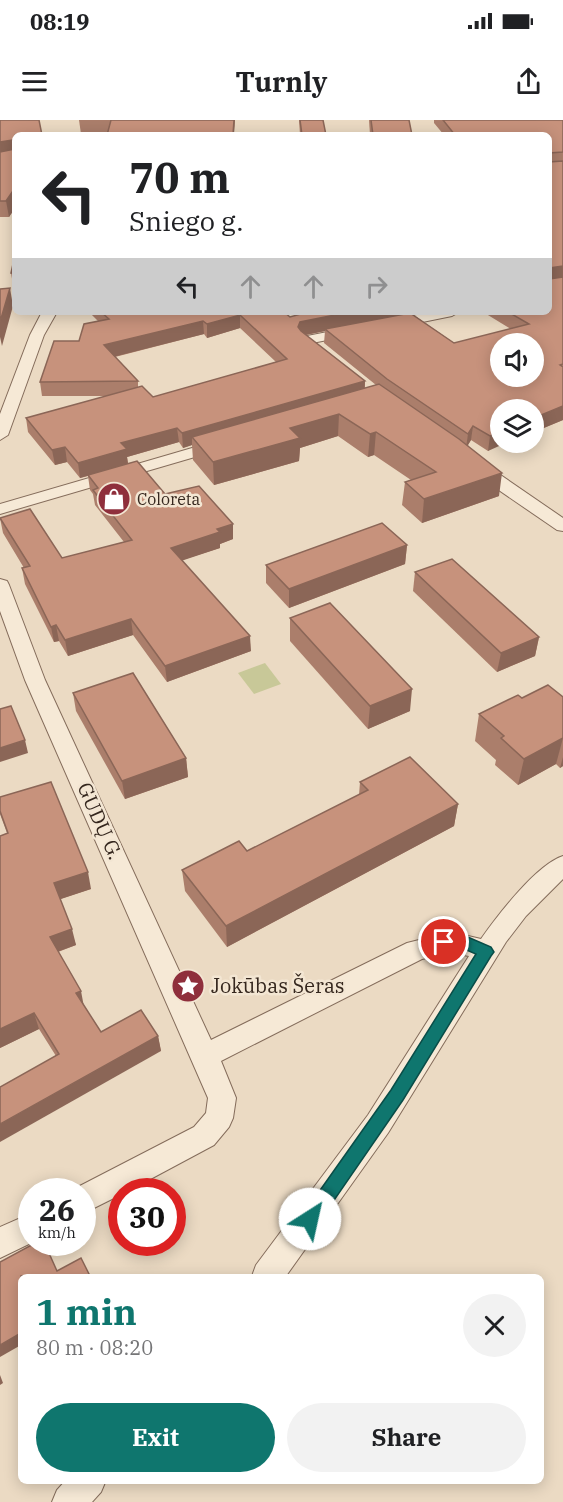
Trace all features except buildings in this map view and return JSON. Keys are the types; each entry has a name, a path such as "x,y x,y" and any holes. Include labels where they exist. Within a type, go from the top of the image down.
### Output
{"street":[{"path":"0,435 37,335 48,315"},
{"path":"325,355 307,340 436,315"},
{"path":"0,509 239,439"},
{"path":"461,456 563,526"},
{"name":"GUDŲ G.","path":"0,585 35,680 222,1098 219,1118 204,1136 96,1193"},
{"path":"269,1274 298,1237 397,1095 486,952 527,899 563,865"},
{"path":"205,1056 416,950 444,942 463,942 486,952"},
{"path":"0,1243 18,1234"},
{"path":"69,1502 85,1484"}],"green space":[{"path":"265,663 281,684 254,694 238,673"}],"place":[{"name":"Coloreta","path":"114,499"},
{"name":"Jokūbas Šeras","path":"188,986"}],"route":[{"path":"310,1219 397,1095 486,952 463,942 444,942"}]}
